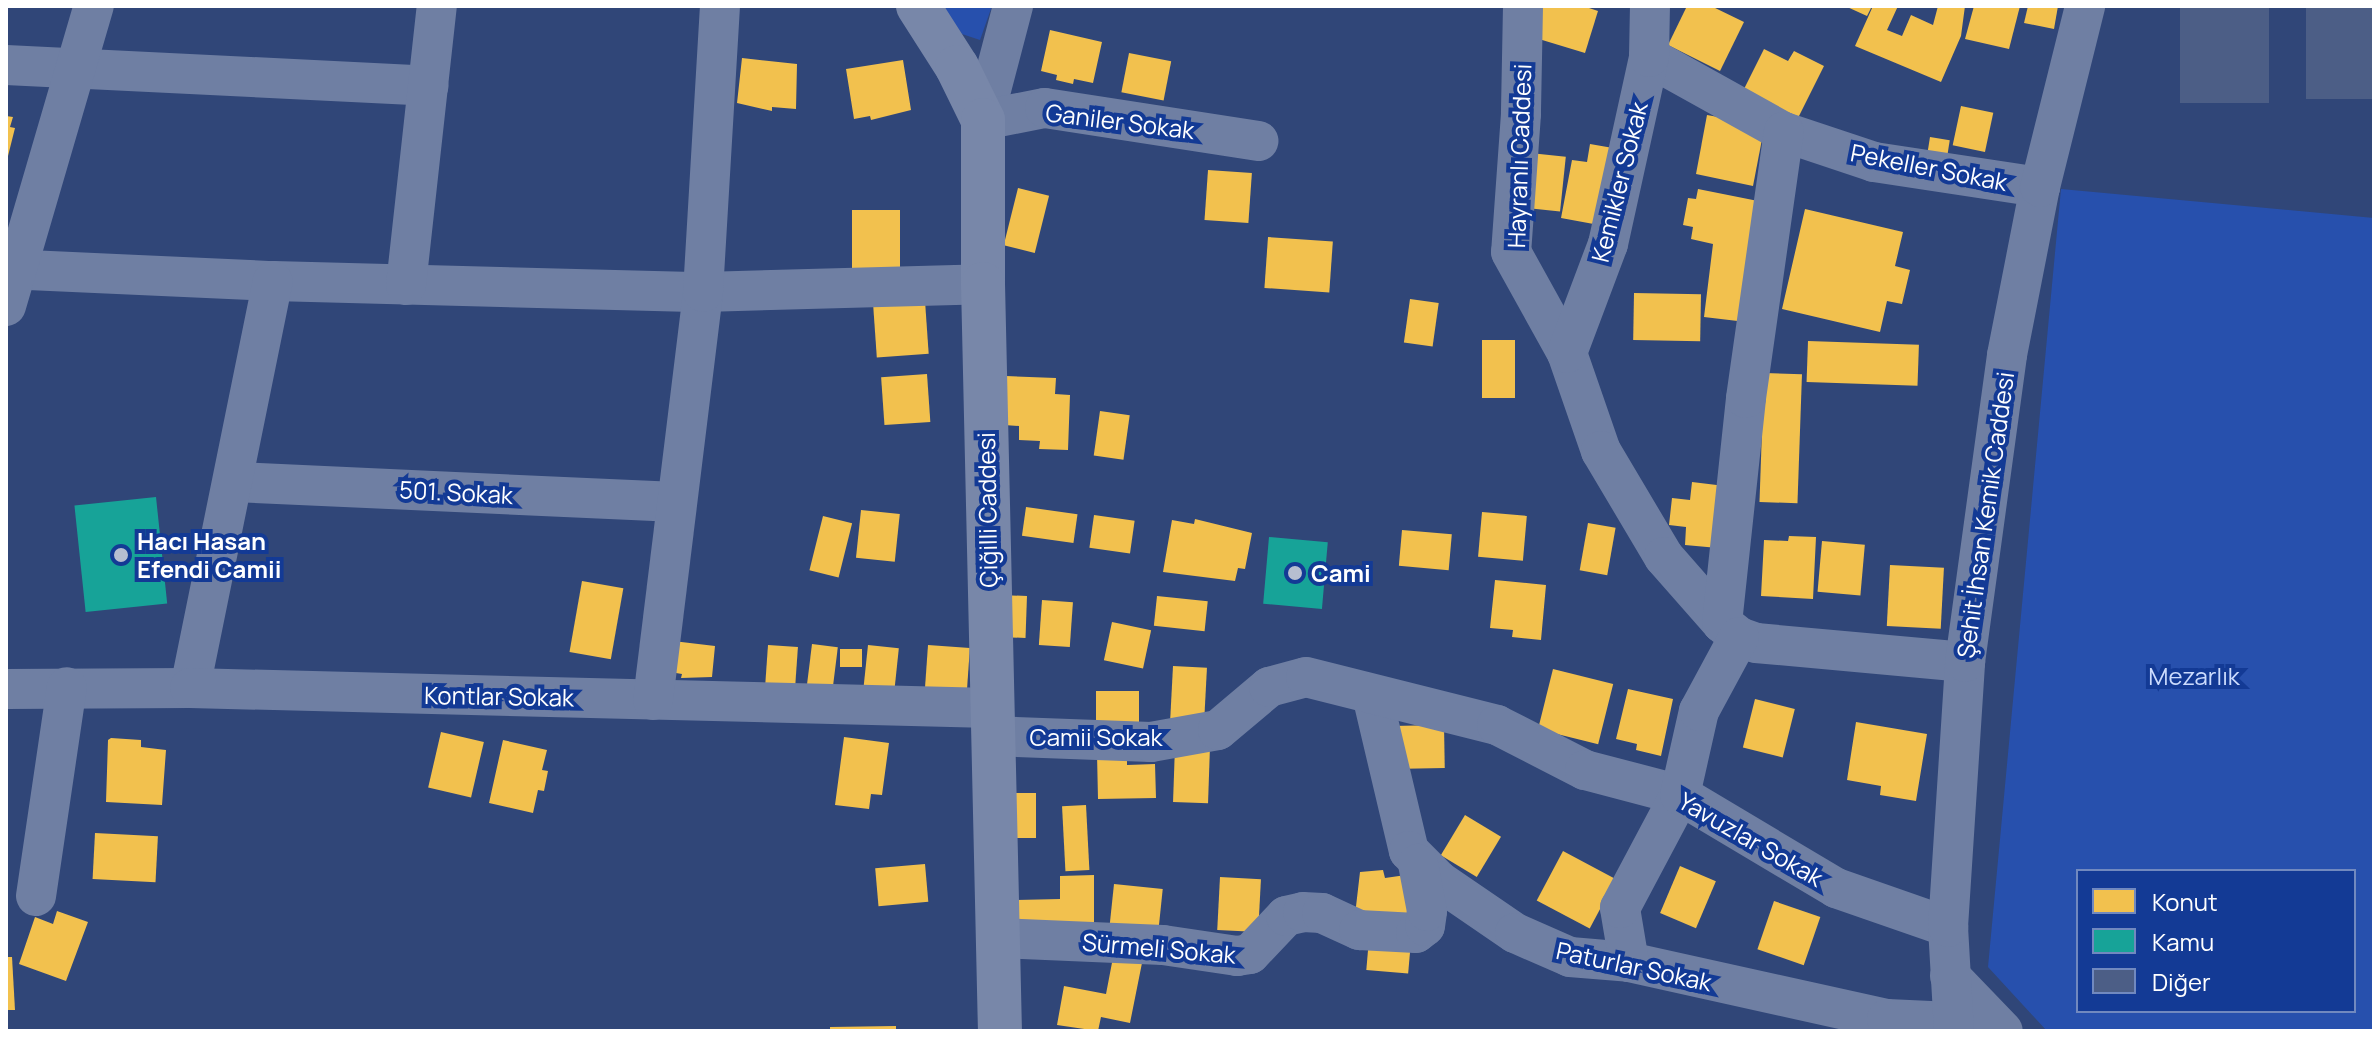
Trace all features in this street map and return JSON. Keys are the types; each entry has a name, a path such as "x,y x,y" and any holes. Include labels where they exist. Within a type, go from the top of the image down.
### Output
{"main road":[{"name":"Çiğilli Caddesi","path":"918,6 957,67 983,120 983,284 1000,1031"}],"street":[{"path":"94,6 10,281 273,281 703,292 983,284"},
{"path":"406,285 437,6"},
{"path":"653,700 703,292 720,6"},
{"path":"983,120 1013,6"},
{"name":"Hayranlı Caddesi","path":"1523,6 1521,114 1511,252 1567,353 1601,451 1664,557 1731,630"},
{"name":"Kemikler Sokak","path":"1567,353 1608,244 1649,57 1650,6"},
{"name":"Şehit İhsan Kemik Caddesi","path":"1953,1026 1948,927 1965,662 2007,355 2040,187 2085,6"},
{"name":"Pekeller Sokak","path":"1649,57 1784,132 1874,162 2040,187"},
{"path":"6,65 428,86"},
{"name":"Ganiler Sokak","path":"983,120 1045,108 1258,141"},
{"path":"1629,962 1620,908 1680,795 1699,711 1731,630 1746,398 1784,132"},
{"path":"190,688 235,482 273,281"},
{"name":"501. Sokak","path":"235,482 677,502"},
{"path":"1731,630 1756,643 1965,662"},
{"name":"Camii Sokak","path":"992,722 1151,742 1218,730 1269,687 1306,677 1372,695"},
{"path":"36,896 67,687"},
{"name":"Kontlar Sokak","path":"6,689 190,688 653,700 992,722"},
{"path":"1372,695 1398,817 1409,851 1418,864"},
{"name":"Yavuzlar Sokak","path":"1372,695 1497,725 1585,770 1680,795 1836,888 1948,927"},
{"name":"Sürmeli Sokak","path":"998,938 1133,943 1237,956 1250,954 1286,916 1303,912 1322,913 1359,930 1416,933 1425,926 1427,911 1418,864"},
{"name":"Paturlar Sokak","path":"1418,864 1515,933 1570,957 1629,962 1836,1010 1953,1026"},
{"path":"1950,976 2003,1031"}],"green space":[{"path":"942,6 992,6 980,40 962,34"},
{"name":"Mezarlık","path":"2061,189 2374,218 2374,1031 2047,1031 1988,967"}],"building: Konut":[{"path":"1538,6 1583,6 1598,11 1585,53 1529,36"},
{"path":"1687,6 1711,6 1744,22 1720,71 1668,45"},
{"path":"1845,6 1872,6 1867,16"},
{"path":"1873,6 1898,6 1887,30 1902,36 1911,15 1933,25 1938,6 1965,6 1961,36 1941,82 1855,46"},
{"path":"1974,6 2020,6 2009,49 1965,39"},
{"path":"2028,6 2058,6 2054,29 2024,23"},
{"path":"1050,30 1102,42 1093,83 1074,79 1073,84 1056,80 1057,75 1041,71"},
{"path":"1764,49 1788,61 1794,51 1824,66 1795,124 1740,97"},
{"path":"1129,53 1171,61 1164,100 1121,92"},
{"path":"742,58 797,64 796,109 772,107 772,111 737,103"},
{"path":"903,60 911,110 871,120 870,116 854,119 846,69"},
{"path":"1961,106 1993,113 1985,152 1953,145"},
{"path":"1707,115 1740,121 1763,134 1753,186 1696,174"},
{"path":"6,116 13,117 10,127 15,128 7,160"},
{"path":"1930,137 1950,140 1947,160 1927,157"},
{"path":"1590,144 1613,148 1599,225 1561,218 1572,160 1587,162"},
{"path":"1530,153 1566,157 1560,211 1524,208"},
{"path":"1208,170 1252,173 1248,223 1205,220"},
{"path":"1018,188 1049,196 1035,253 1004,245"},
{"path":"1698,189 1768,203 1746,322 1704,317 1713,244 1691,239 1693,227 1683,225 1688,198 1696,199"},
{"path":"1805,209 1903,232 1895,266 1910,270 1902,304 1887,301 1880,332 1782,309"},
{"path":"852,210 900,210 900,274 852,274"},
{"path":"1268,237 1333,242 1329,292 1264,288"},
{"path":"1634,293 1701,294 1700,341 1633,340"},
{"path":"1410,299 1439,303 1433,347 1404,343"},
{"path":"925,301 929,354 877,357 873,305"},
{"path":"1482,340 1515,340 1515,398 1482,398"},
{"path":"1808,341 1919,345 1918,386 1807,382"},
{"path":"1764,373 1802,374 1797,503 1759,502"},
{"path":"927,374 930,422 884,425 881,377"},
{"path":"1006,376 1056,378 1055,394 1070,395 1068,450 1039,449 1040,441 1019,440 1019,426 1004,425"},
{"path":"1100,411 1130,415 1123,460 1094,456"},
{"path":"1692,482 1725,486 1718,548 1685,545 1686,527 1669,525 1672,498 1690,500"},
{"path":"1026,507 1077,514 1073,543 1022,536"},
{"path":"861,510 900,514 895,562 856,558"},
{"path":"1482,512 1527,516 1523,561 1478,557"},
{"path":"1094,515 1135,521 1130,553 1089,548"},
{"path":"823,516 852,523 839,578 809,570"},
{"path":"1195,519 1252,533 1245,569 1238,568 1235,581 1163,572 1172,520 1194,524"},
{"path":"1588,523 1616,528 1607,575 1580,570"},
{"path":"1402,530 1452,534 1449,570 1399,566"},
{"path":"1789,536 1816,537 1813,599 1761,596 1764,540 1788,541"},
{"path":"1822,541 1865,545 1860,596 1818,592"},
{"path":"1890,565 1944,568 1941,629 1887,626"},
{"path":"1495,580 1546,585 1541,640 1512,637 1513,630 1490,628"},
{"path":"582,581 623,588 611,659 569,652"},
{"path":"999,595 1027,596 1026,638 998,637"},
{"path":"1157,596 1208,601 1205,631 1154,626"},
{"path":"1042,600 1073,602 1070,647 1039,645"},
{"path":"1112,622 1151,630 1143,668 1104,660"},
{"path":"673,641 715,646 712,677 681,678 682,674 670,672"},
{"path":"812,644 838,647 832,693 806,690"},
{"path":"768,645 798,647 795,691 765,689"},
{"path":"868,645 899,648 894,697 863,694"},
{"path":"928,645 970,648 966,703 924,700"},
{"path":"840,649 862,649 862,667 840,667"},
{"path":"1173,666 1207,668 1204,721 1170,719"},
{"path":"1553,669 1613,684 1598,744 1538,729"},
{"path":"1628,689 1673,699 1661,756 1636,750 1637,744 1616,739"},
{"path":"1096,691 1139,691 1139,722 1096,722"},
{"path":"1755,699 1795,709 1783,757 1743,748"},
{"path":"1856,722 1927,734 1916,801 1880,795 1881,786 1847,780"},
{"path":"1444,725 1445,768 1392,769 1391,726"},
{"path":"441,732 484,742 471,797 428,788"},
{"path":"844,737 889,743 882,795 871,794 869,809 835,805"},
{"path":"108,740 141,740 141,747 166,750 162,805 106,802"},
{"path":"503,740 547,750 542,770 548,771 544,791 538,790 533,813 489,803"},
{"path":"1175,746 1210,747 1208,803 1173,802"},
{"path":"1097,754 1127,754 1127,765 1155,764 1156,798 1098,799"},
{"path":"1009,793 1036,793 1036,838 1009,838"},
{"path":"1086,805 1089,870 1065,871 1062,806"},
{"path":"1465,815 1501,837 1477,877 1441,855"},
{"path":"95,833 158,836 156,882 93,879"},
{"path":"1563,851 1616,879 1590,929 1537,900"},
{"path":"925,864 928,902 879,906 875,868"},
{"path":"1680,866 1716,881 1696,928 1660,913"},
{"path":"1383,870 1385,878 1413,874 1417,923 1355,915 1360,872"},
{"path":"1094,875 1094,924 1013,926 1012,900 1060,899 1060,876"},
{"path":"1220,877 1261,879 1258,932 1217,930"},
{"path":"1114,884 1163,889 1158,934 1109,929"},
{"path":"1774,901 1820,917 1804,965 1757,949"},
{"path":"57,911 88,922 66,981 19,964 35,917 53,924"},
{"path":"1369,939 1411,943 1408,974 1366,970"},
{"path":"1115,947 1144,953 1130,1023 1101,1017 1098,1031 1057,1025 1064,986 1106,994"},
{"path":"6,957 12,957 15,1010 6,1010"},
{"path":"896,1026 896,1031 830,1031 830,1027"}],"building: Kamu":[{"name":"Hacı Hasan Efendi Camii","path":"156,497 167,603 86,612 74,506"},
{"name":"Cami","path":"1269,537 1328,542 1322,609 1263,604"}],"building: Diğer":[{"path":"2180,6 2269,6 2269,103 2180,103"},
{"path":"2306,6 2374,6 2374,99 2306,99"}],"place":[{"name":"Hacı Hasan Efendi Camii","path":"121,555"},
{"name":"Cami","path":"1295,573"}]}
